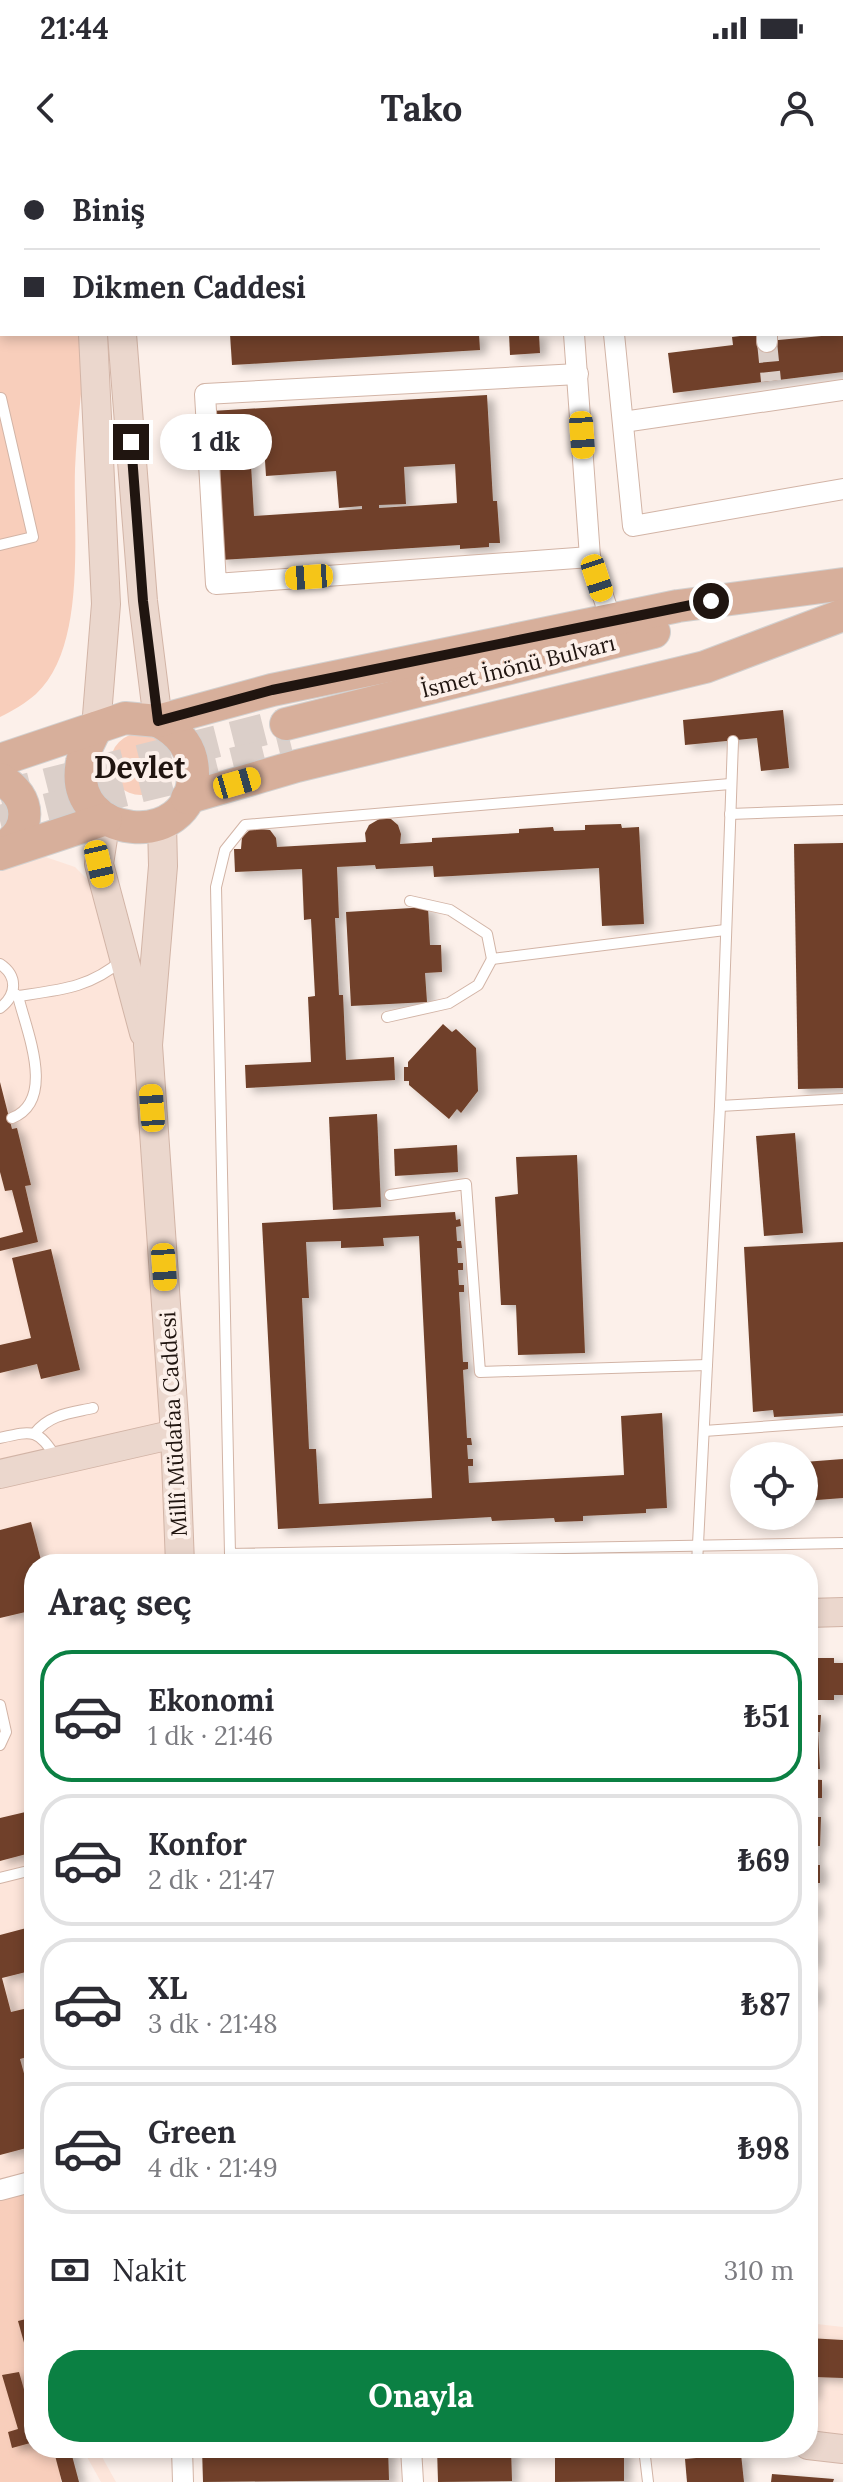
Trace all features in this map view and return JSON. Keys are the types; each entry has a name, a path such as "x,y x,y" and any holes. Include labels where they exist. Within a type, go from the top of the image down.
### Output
{"main road":[{"path":"93,336 106,604 96,728 82,763 81,780 85,796 95,811 126,828 145,829 177,813 193,781 189,750 173,729 158,721"},
{"path":"122,336 143,601 158,721"},
{"path":"0,760 125,718 158,721 272,690 678,606 843,584"},
{"name":"İsmet İnönü Bulvarı","path":"843,584 289,736 843,614"},
{"path":"187,798 297,766 705,667 843,614"},
{"path":"0,779 15,789 25,812 19,835 0,852"},
{"path":"0,852 106,819"},
{"name":"Millî Müdafaa Caddesi","path":"106,819 99,864 148,1045"},
{"name":"Millî Müdafaa Caddesi","path":"162,823 160,842 163,866 148,1045 175,1434 180,1554"},
{"path":"0,1474 175,1434"},
{"path":"818,1613 843,1612"},
{"path":"818,2446 843,2449"}],"street":[{"path":"574,336 590,557 611,620"},
{"path":"614,336 633,526 843,489"},
{"path":"578,374 205,394 216,584 590,557"},
{"path":"623,422 773,390 843,390"},
{"path":"0,2190 24,2184"},
{"path":"182,2458 183,2482"},
{"path":"412,2458 413,2482"}],"lane":[{"path":"0,545 33,537 1,398"},
{"path":"698,1554 720,1106 733,741"},
{"path":"730,784 245,825 225,850 216,887 230,1554 843,1543"},
{"path":"730,814 843,810"},
{"path":"387,1017 449,1003 478,985 492,959 487,934 450,910 410,901"},
{"path":"492,959 725,930"},
{"path":"0,1008 15,994 89,982 106,974 123,959"},
{"path":"0,964 11,974 37,1072 37,1088 28,1108 12,1118"},
{"path":"720,1106 843,1099"},
{"path":"390,1195 466,1184 480,1372 707,1365"},
{"path":"35,1433 43,1422 52,1417 93,1408"},
{"path":"704,1431 843,1421"},
{"path":"0,1438 25,1432 35,1433 44,1438 58,1461"},
{"path":"0,1705 6,1732 0,1745"},
{"path":"0,1878 24,1872"},
{"path":"645,2458 648,2482"}],"shaded area":[{"path":"0,336 87,336 76,452 74,588 70,619 63,648 52,673 36,694 0,717"},
{"path":"135,733 147,733 163,742 170,752 170,776 163,786 147,795 135,795 115,781 110,770 110,758 124,738"},
{"path":"22,849 75,867 90,882 137,1014 179,1554 24,1554 24,2184 0,2190 0,854"},
{"path":"24,2184 24,2458 59,2458 61,2482 0,2482 0,2190"},
{"path":"818,2324 843,2327 843,2436 818,2434"},
{"path":"88,2458 103,2458 116,2482 101,2482"}],"building":[{"path":"230,336 479,336 480,350 232,365"},
{"path":"509,336 539,336 540,353 510,355"},
{"path":"756,336 757,342 843,336 843,372 673,393 668,353 733,345 732,337"},
{"path":"487,395 493,501 497,501 500,543 460,549 460,545 220,560 211,411","holes":["263,430 266,476 336,471 339,508 362,506 362,509 254,516 249,431","455,464 457,503 379,508 379,505 406,504 404,467"]},
{"path":"783,710 789,768 761,771 757,738 685,745 683,720"},
{"path":"381,818 391,819 398,825 400,844 432,842 432,838 519,833 519,829 553,827 554,831 585,830 585,825 621,824 622,828 639,827 644,924 602,926 599,868 434,877 433,866 376,869 375,865 337,867 339,918 335,918 346,1060 394,1057 395,1080 246,1088 245,1065 311,1062 308,997 315,996 311,919 304,920 302,869 235,872 234,849 241,849 242,837 252,828 270,830 276,838 277,847 366,842 365,833 369,825"},
{"path":"843,843 843,1088 798,1089 794,844"},
{"path":"428,907 430,945 441,945 442,972 425,973 427,1002 351,1006 346,912"},
{"path":"443,1024 452,1032 456,1029 476,1048 478,1091 461,1113 457,1109 449,1119 409,1085 409,1081 404,1081 404,1067 408,1067 408,1062"},
{"path":"0,1082 12,1129 17,1128 31,1185 25,1186 38,1242 0,1251 0,1238 23,1232 12,1190 5,1191 0,1172"},
{"path":"377,1114 381,1207 333,1210 329,1117"},
{"path":"795,1133 803,1233 764,1236 756,1136"},
{"path":"457,1145 458,1172 395,1176 394,1149"},
{"path":"577,1155 585,1353 518,1355 516,1305 501,1305 495,1197 518,1194 516,1157"},
{"path":"455,1212 461,1226 456,1227 457,1241 461,1241 462,1248 457,1248 458,1263 463,1263 463,1270 458,1270 459,1285 464,1285 464,1292 459,1292 463,1362 468,1362 468,1369 463,1370 467,1438 471,1438 472,1445 467,1445 468,1459 473,1459 473,1466 468,1466 469,1483 624,1475 621,1416 662,1413 667,1508 646,1509 646,1513 583,1516 583,1521 555,1522 554,1518 492,1521 491,1517 278,1529 262,1223","holes":["419,1236 432,1498 319,1504 316,1449 309,1449 302,1298 309,1298 306,1242 341,1241 341,1248 384,1246 383,1238"]},
{"path":"843,1242 843,1413 774,1417 773,1410 753,1412 744,1247"},
{"path":"51,1249 80,1370 41,1379 37,1364 0,1373 0,1345 31,1338 12,1258"},
{"path":"843,1459 843,1498 818,1500 818,1461"},
{"path":"31,1522 39,1554 24,1554 24,1612 0,1618 0,1530"},
{"path":"818,1658 834,1658 834,1663 843,1663 843,1695 834,1695 834,1700 818,1700"},
{"path":"818,1715 821,1715 818,1732"},
{"path":"818,1780 822,1780 822,1798 818,1798"},
{"path":"24,1812 24,1855 0,1861 0,1818"},
{"path":"818,1817 821,1817 818,1846"},
{"path":"24,1929 24,1972 2,1978 11,2012 24,2009 24,2058 20,2059 24,2073 24,2149 0,2155 0,1935"},
{"path":"24,2320 24,2343 18,2321"},
{"path":"818,2339 843,2340 843,2378 818,2377"},
{"path":"19,2372 24,2389 24,2445 12,2448 8,2432 18,2429 2,2375"},
{"path":"56,2458 73,2458 79,2482 62,2482"},
{"path":"202,2458 388,2458 389,2480 203,2482"},
{"path":"437,2458 511,2458 512,2481 438,2482"},
{"path":"555,2458 624,2458 624,2481 555,2482"},
{"path":"741,2458 744,2482 687,2482 685,2459"},
{"path":"772,2474 834,2479 833,2482 771,2482"}],"tunnel":[{"path":"767,342 771,381"},
{"path":"0,796 286,724"},
{"path":"0,821 292,749"}],"district":[{"name":"Devlet","path":"140,767"}],"route":[{"path":"131,442 143,601 158,721 272,690 711,601"}]}
